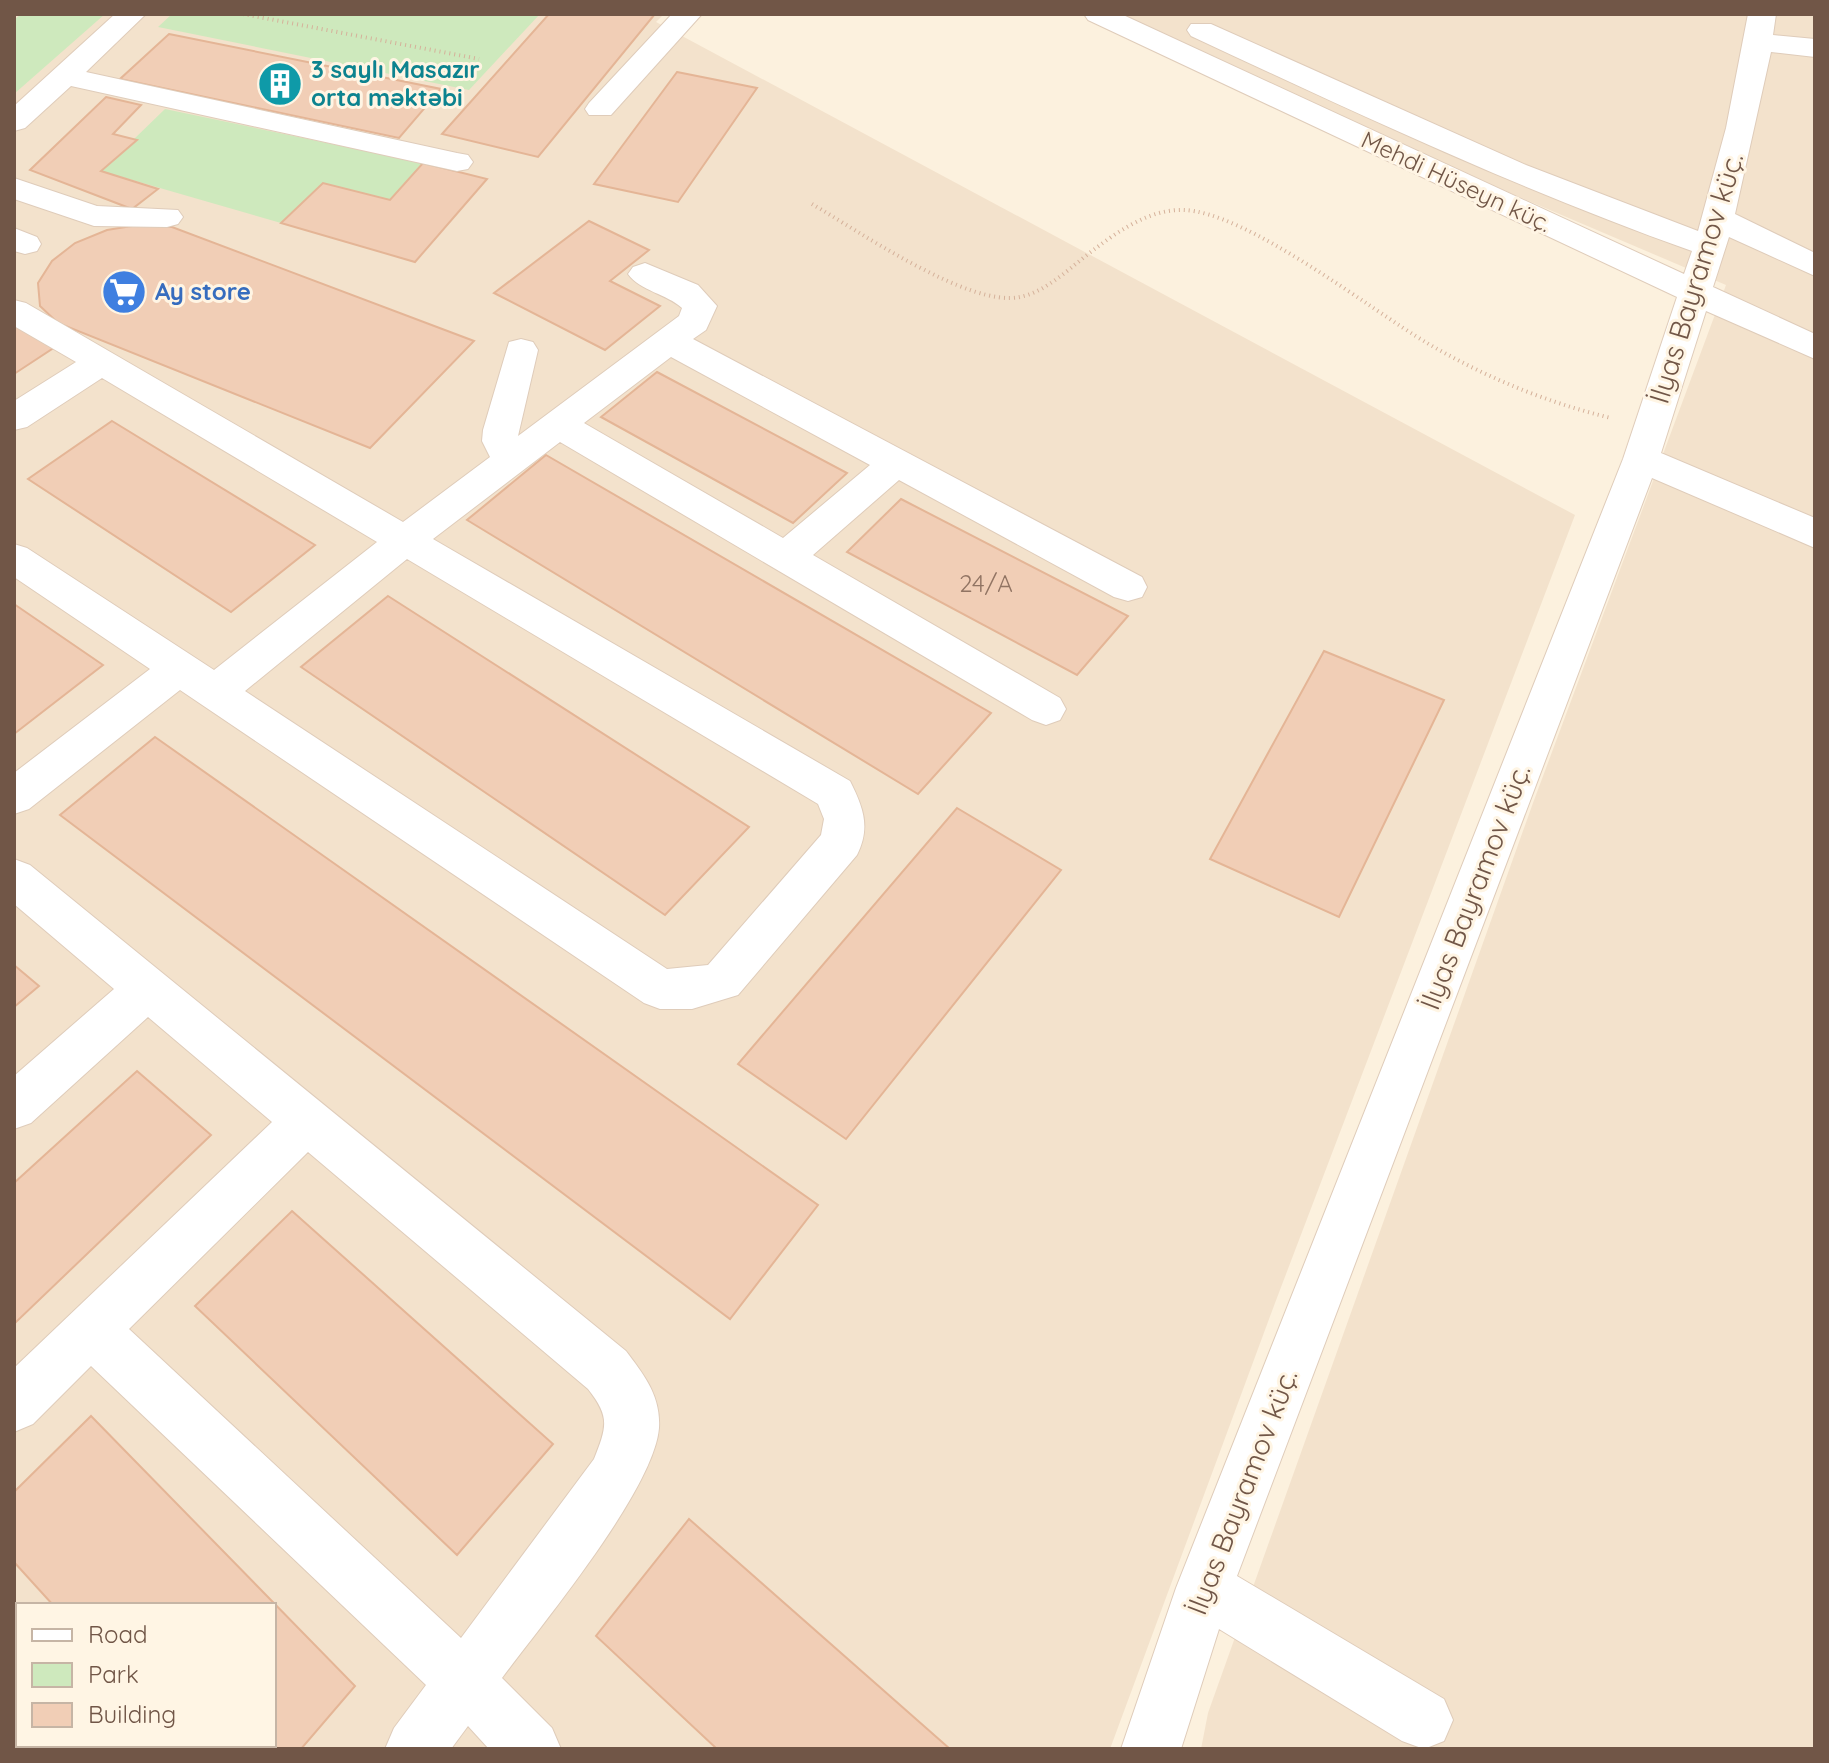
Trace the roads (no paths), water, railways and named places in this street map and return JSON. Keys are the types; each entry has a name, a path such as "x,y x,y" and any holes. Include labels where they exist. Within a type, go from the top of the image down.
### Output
{"street":[{"path":"14,122 132,14"},
{"path":"600,109 688,14"},
{"name":"Mehdi Hüseyn küç.","path":"1098,14 1309,115 1815,348"},
{"path":"1167,14 1629,219 1712,232 1815,266"},
{"path":"1760,28 1815,48"},
{"name":"İlyas Bayramov küç.","path":"1151,1749 1204,1588 1646,442 1697,294 1740,134 1760,28"},
{"path":"65,76 457,162"},
{"path":"1309,115 1374,81"},
{"path":"14,188 94,216 167,217"},
{"path":"216,691 404,541 694,322 700,306 686,293 645,274"},
{"path":"14,311 835,793 845,819 842,842 722,981 692,989 660,989 14,558"},
{"path":"669,341 1128,587"},
{"path":"510,460 500,441 501,430 521,350"},
{"path":"14,418 100,363"},
{"path":"557,424 1046,709"},
{"path":"1646,442 1734,496 1815,534"},
{"path":"787,556 894,464"},
{"path":"14,797 181,667"},
{"path":"14,878 145,990 607,1370 630,1400 632,1430 615,1476 415,1749"},
{"path":"14,1107 145,990"},
{"path":"14,1405 307,1121"},
{"path":"90,1329 464,1681 531,1749"},
{"path":"1204,1588 1423,1720"}],"place":[{"name":"3 saylı Masazır orta məktəbi","path":"280,84"},
{"name":"Ay store","path":"124,292"}]}
